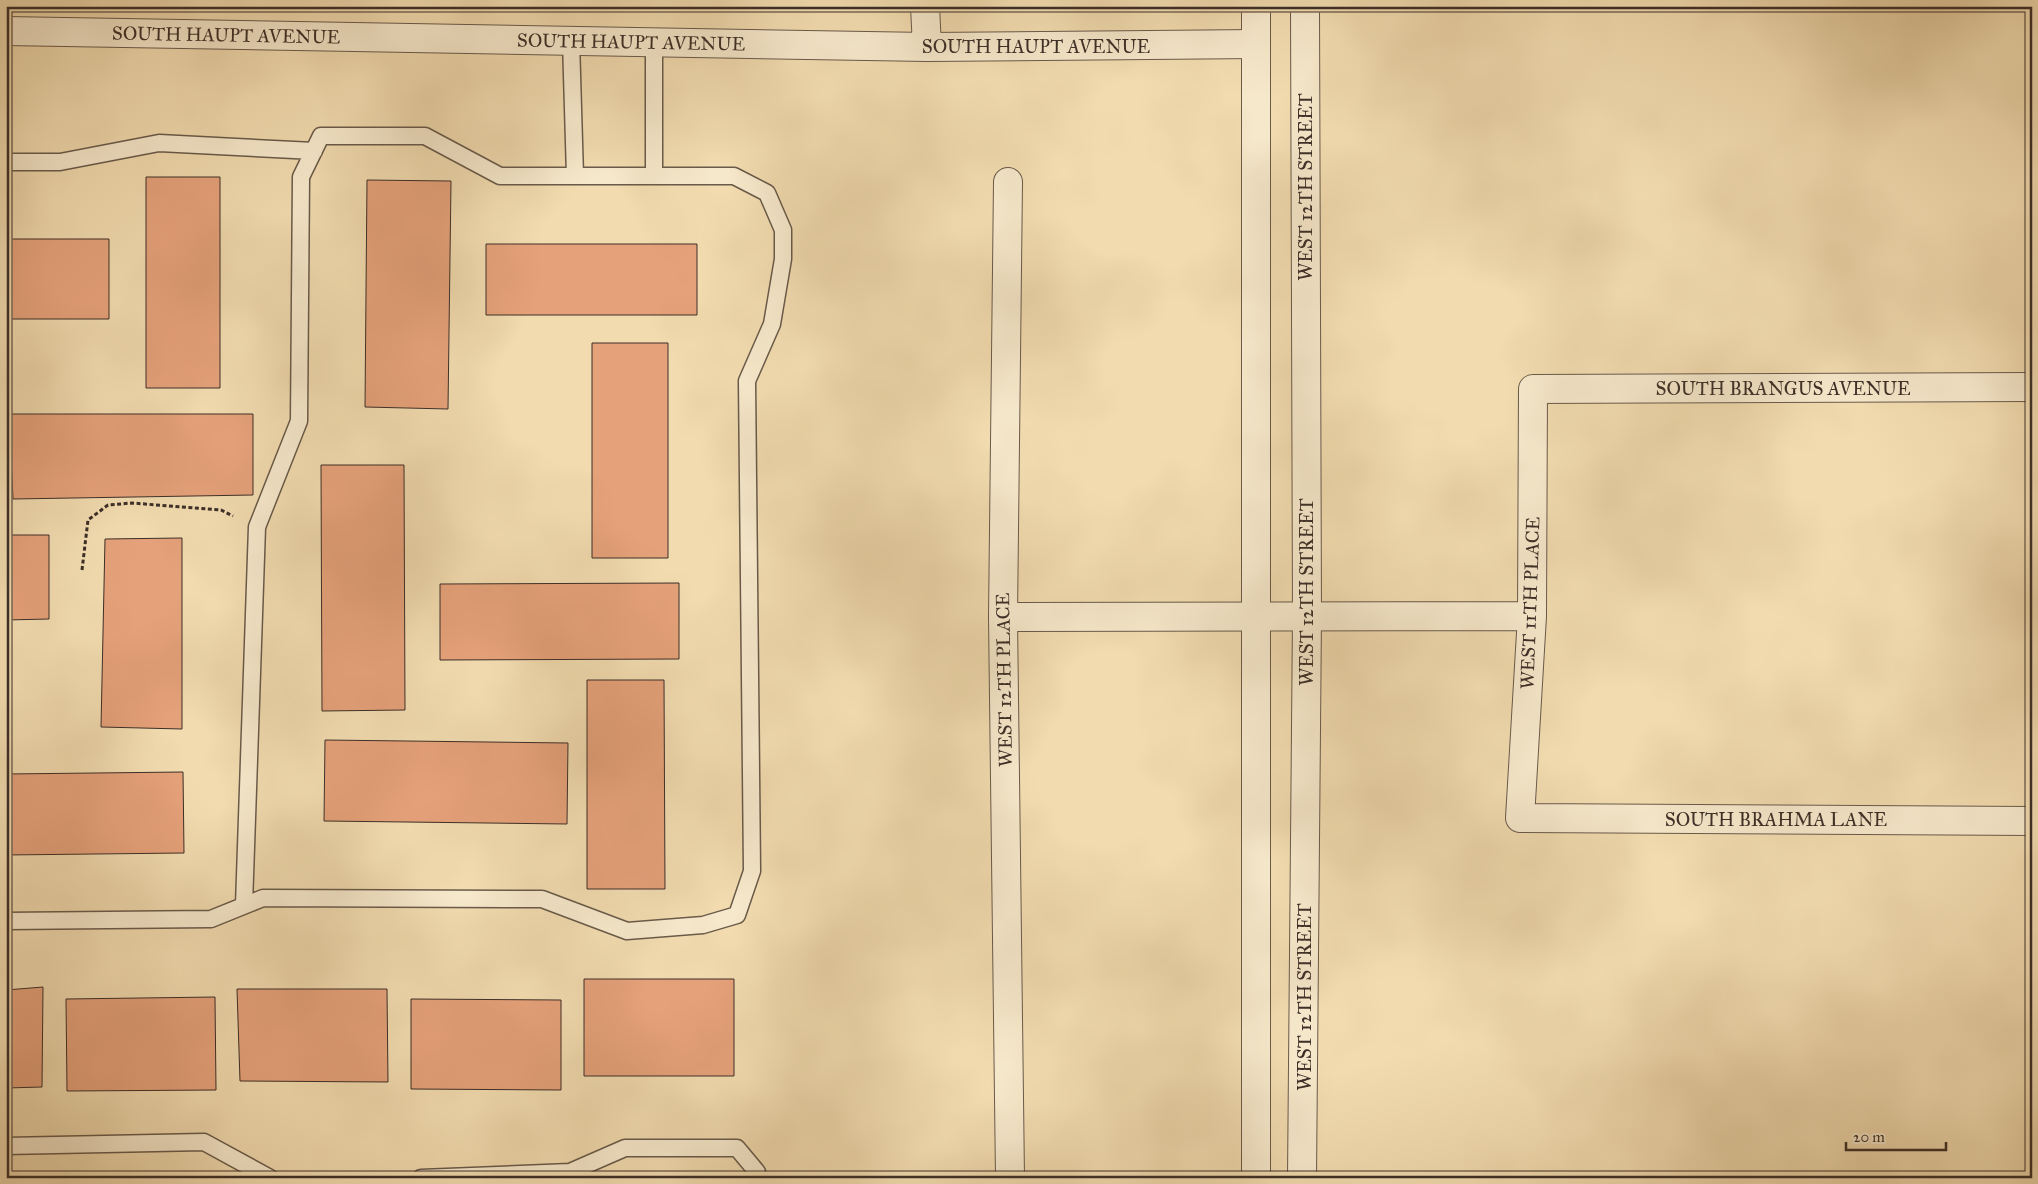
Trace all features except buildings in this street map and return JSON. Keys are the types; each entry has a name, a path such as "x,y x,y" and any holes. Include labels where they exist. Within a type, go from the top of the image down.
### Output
{"street":[{"path":"924,6 927,47"},
{"path":"1256,6 1256,1178"},
{"name":"WEST 12TH STREET","path":"1302,1178 1307,616 1304,6"},
{"name":"SOUTH HAUPT AVENUE","path":"6,31 927,47 1256,44"},
{"name":"WEST 12TH PLACE","path":"1008,182 1003,617 1010,1178"},
{"name":"SOUTH BRANGUS AVENUE","path":"1533,389 2032,387"},
{"name":"WEST 11TH PLACE","path":"1520,818 1532,616 1533,389"},
{"path":"1003,617 1532,616"},
{"name":"SOUTH BRAHMA LANE","path":"1520,818 2032,821"}],"lane":[{"path":"571,41 575,176"},
{"path":"654,43 654,176"},
{"path":"6,921 211,919 244,906 263,898 542,899 627,931 703,925 737,915 752,871 747,381 772,324 783,259 783,230 767,193 734,176 500,176 426,136 321,136 301,177 299,421 256,527 244,906"},
{"path":"6,162 60,162 159,143 314,151"},
{"path":"6,1146 204,1142 252,1173 270,1178"},
{"path":"421,1178 570,1172 625,1148 737,1148 757,1172 757,1178"}],"path":[{"path":"82,570 88,520 108,505 132,503 220,510 256,527"}]}
